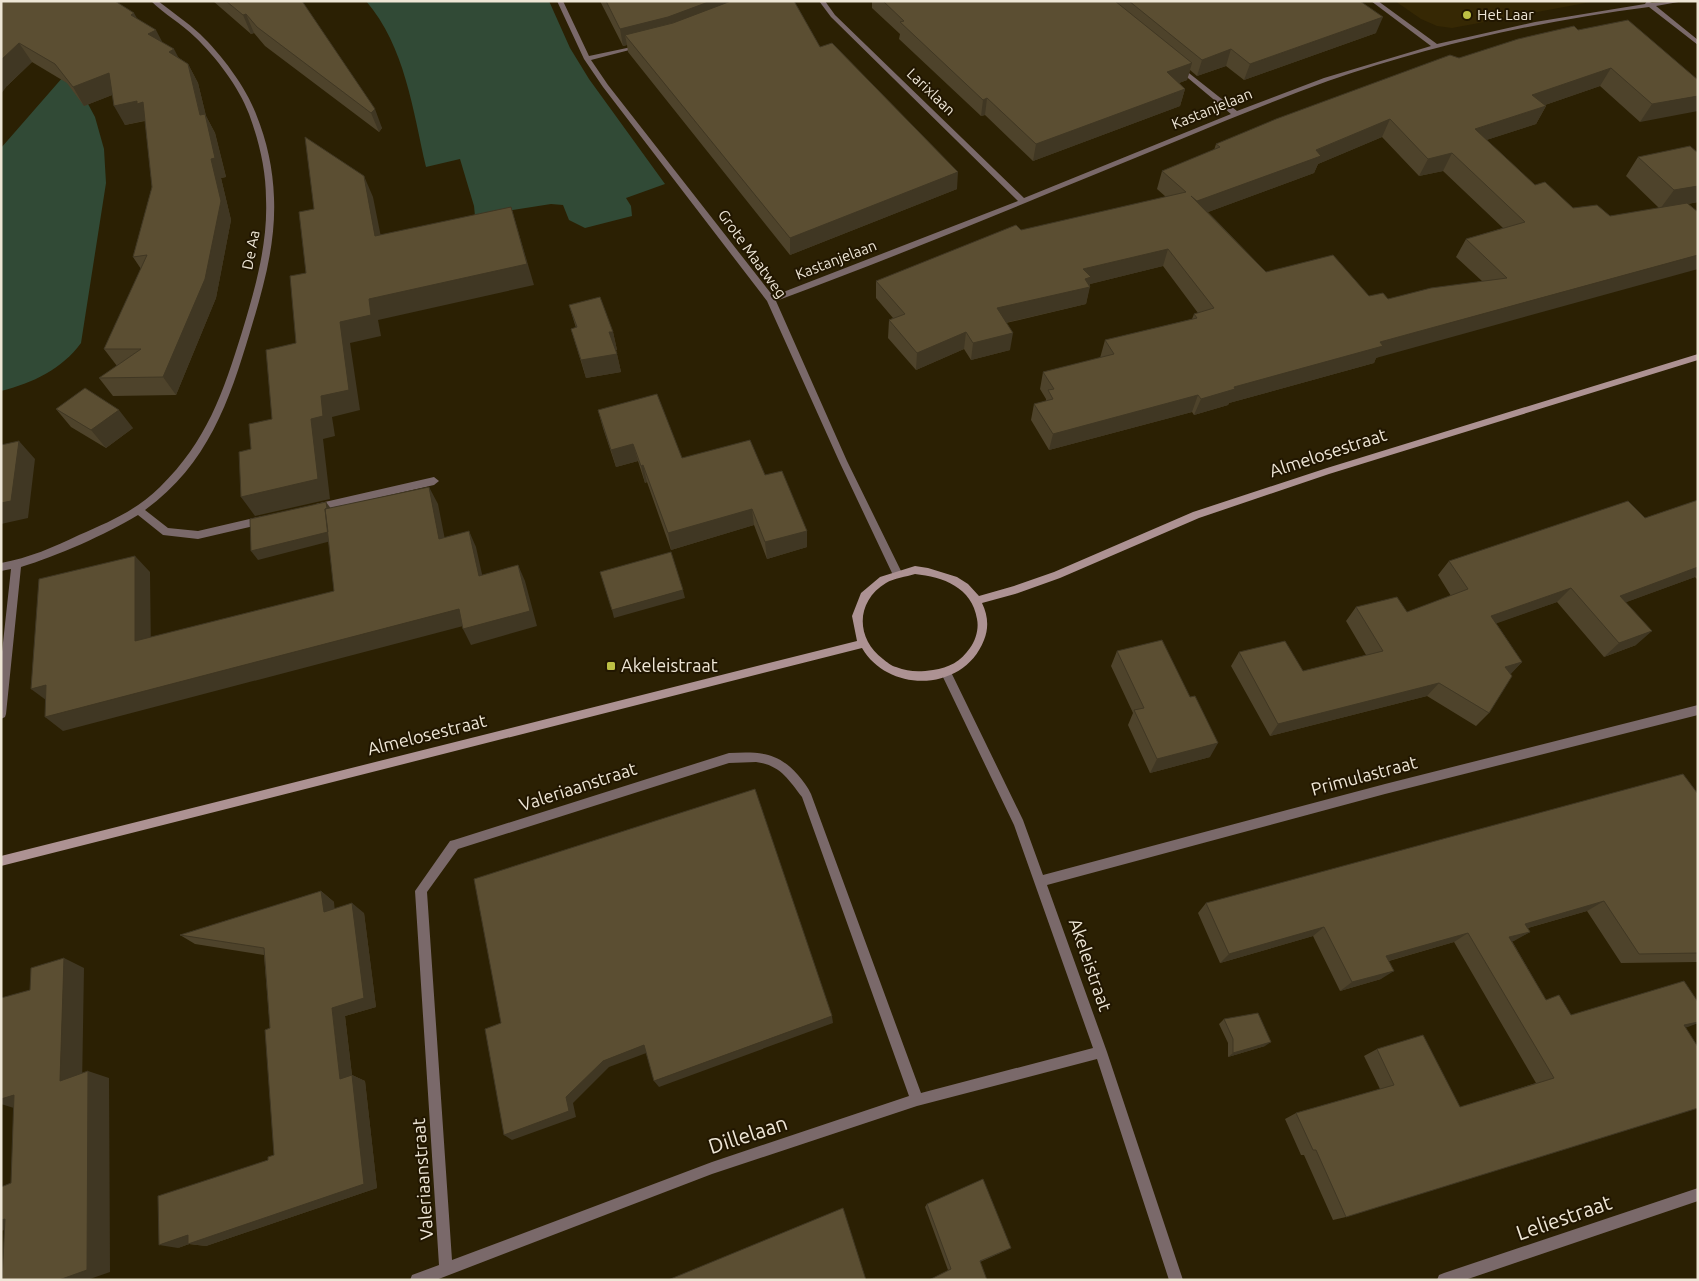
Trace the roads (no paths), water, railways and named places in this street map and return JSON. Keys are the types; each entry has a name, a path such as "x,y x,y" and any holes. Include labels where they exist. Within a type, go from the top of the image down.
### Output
{"street":[{"name":"De Aa","path":"1,567 16,565 71,544 138,510 169,484 194,454 219,412 254,313 271,222 271,184 268,157 262,135 252,108 229,73 200,37 154,1"},
{"name":"Grote Maatweg","path":"560,1 587,59 605,86 771,300 843,461 897,573"},
{"name":"Larixlaan","path":"822,1 833,16 1023,201"},
{"path":"1374,1 1436,47"},
{"name":"Kastanjelaan","path":"771,300 1023,201 1236,114 1347,73 1436,47 1526,26 1648,3 1680,1"},
{"path":"1648,3 1698,43"},
{"path":"587,59 644,44"},
{"path":"1174,64 1236,114"},
{"name":"Almelosestraat","path":"976,600 1015,590 1057,575 1196,515 1327,471 1698,358"},
{"path":"302,511 434,481"},
{"path":"138,510 166,532 198,535 273,518"},
{"path":"1,714 16,565"},
{"path":"915,570 933,572 951,578 965,587 976,600 983,616 983,634 976,650 963,664 946,673 926,677 906,675 888,669 872,658 862,644 856,627 858,609 866,594 879,581 897,573 915,570"},
{"name":"Almelosestraat","path":"1,861 862,644"},
{"name":"Akeleistraat","path":"946,673 1020,824 1101,1052 1176,1280"},
{"name":"Primulastraat","path":"1041,880 1394,786 1698,710"},
{"name":"Valeriaanstraat","path":"446,1269 421,891 454,846 729,758 766,756 788,769 806,794 916,1100"},
{"name":"Dillelaan","path":"417,1280 712,1168 916,1100 1101,1052"},
{"name":"Leliestraat","path":"1444,1280 1698,1194"}],"place":[{"name":"Het Laar","path":"1467,15"},
{"name":"Akeleistraat","path":"611,666"}]}
